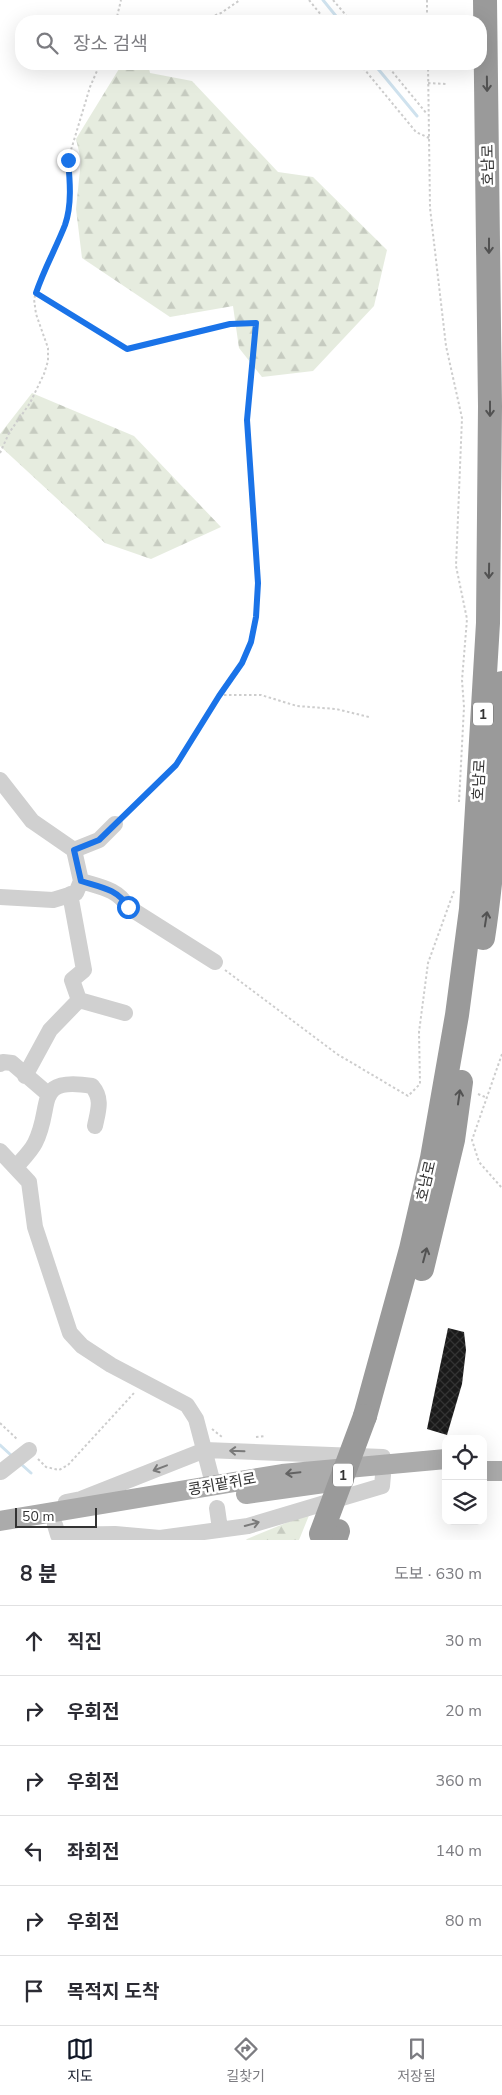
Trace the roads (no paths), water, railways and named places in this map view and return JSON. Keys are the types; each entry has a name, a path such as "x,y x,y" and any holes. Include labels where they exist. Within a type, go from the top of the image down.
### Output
{"highway":[{"name":"호남로","path":"485,0 485,15"},
{"path":"501,0 502,58"},
{"name":"호남로","path":"371,1418 432,1158 457,1016 471,910 488,623 490,406 486,70"},
{"name":"호남로","path":"328,1536 371,1418 428,1245 453,1140 488,904 502,683"}],"main road":[{"path":"487,1458 502,1458"},
{"name":"콩쥐팥쥐로","path":"385,1470 442,1460"},
{"name":"콩쥐팥쥐로","path":"0,1534 52,1519 282,1474 385,1470 442,1472"},
{"path":"487,1471 502,1471"},
{"name":"콩쥐팥쥐로","path":"0,1520 52,1519"}],"street":[{"path":"0,780 32,821 74,850 81,881 76,893 53,900 0,896"},
{"path":"74,850 99,840 115,824"},
{"path":"81,881 112,890 123,898 128,907 215,962"},
{"path":"70,894 84,970 72,980 78,1000"},
{"path":"78,1000 125,1013"},
{"path":"25,1076 50,1030 78,1000"},
{"path":"0,1064 3,1062 12,1063 48,1094"},
{"path":"16,1167 36,1142 48,1094 60,1085 69,1083 92,1086 98,1093 100,1104 95,1126"},
{"path":"0,1151 29,1182 35,1227 70,1334 82,1346 104,1360 187,1406 196,1419 211,1476"},
{"path":"205,1450 383,1457 385,1470 382,1486 248,1526 160,1538 115,1534 58,1536 46,1506 81,1498 205,1450"},
{"path":"4,1470 26,1452"},
{"path":"217,1508 220,1529"}],"waterway":[{"path":"323,0 335,15"},
{"path":"379,70 417,116"},
{"path":"0,1445 12,1456"},
{"path":"21,1464 31,1473"}]}
